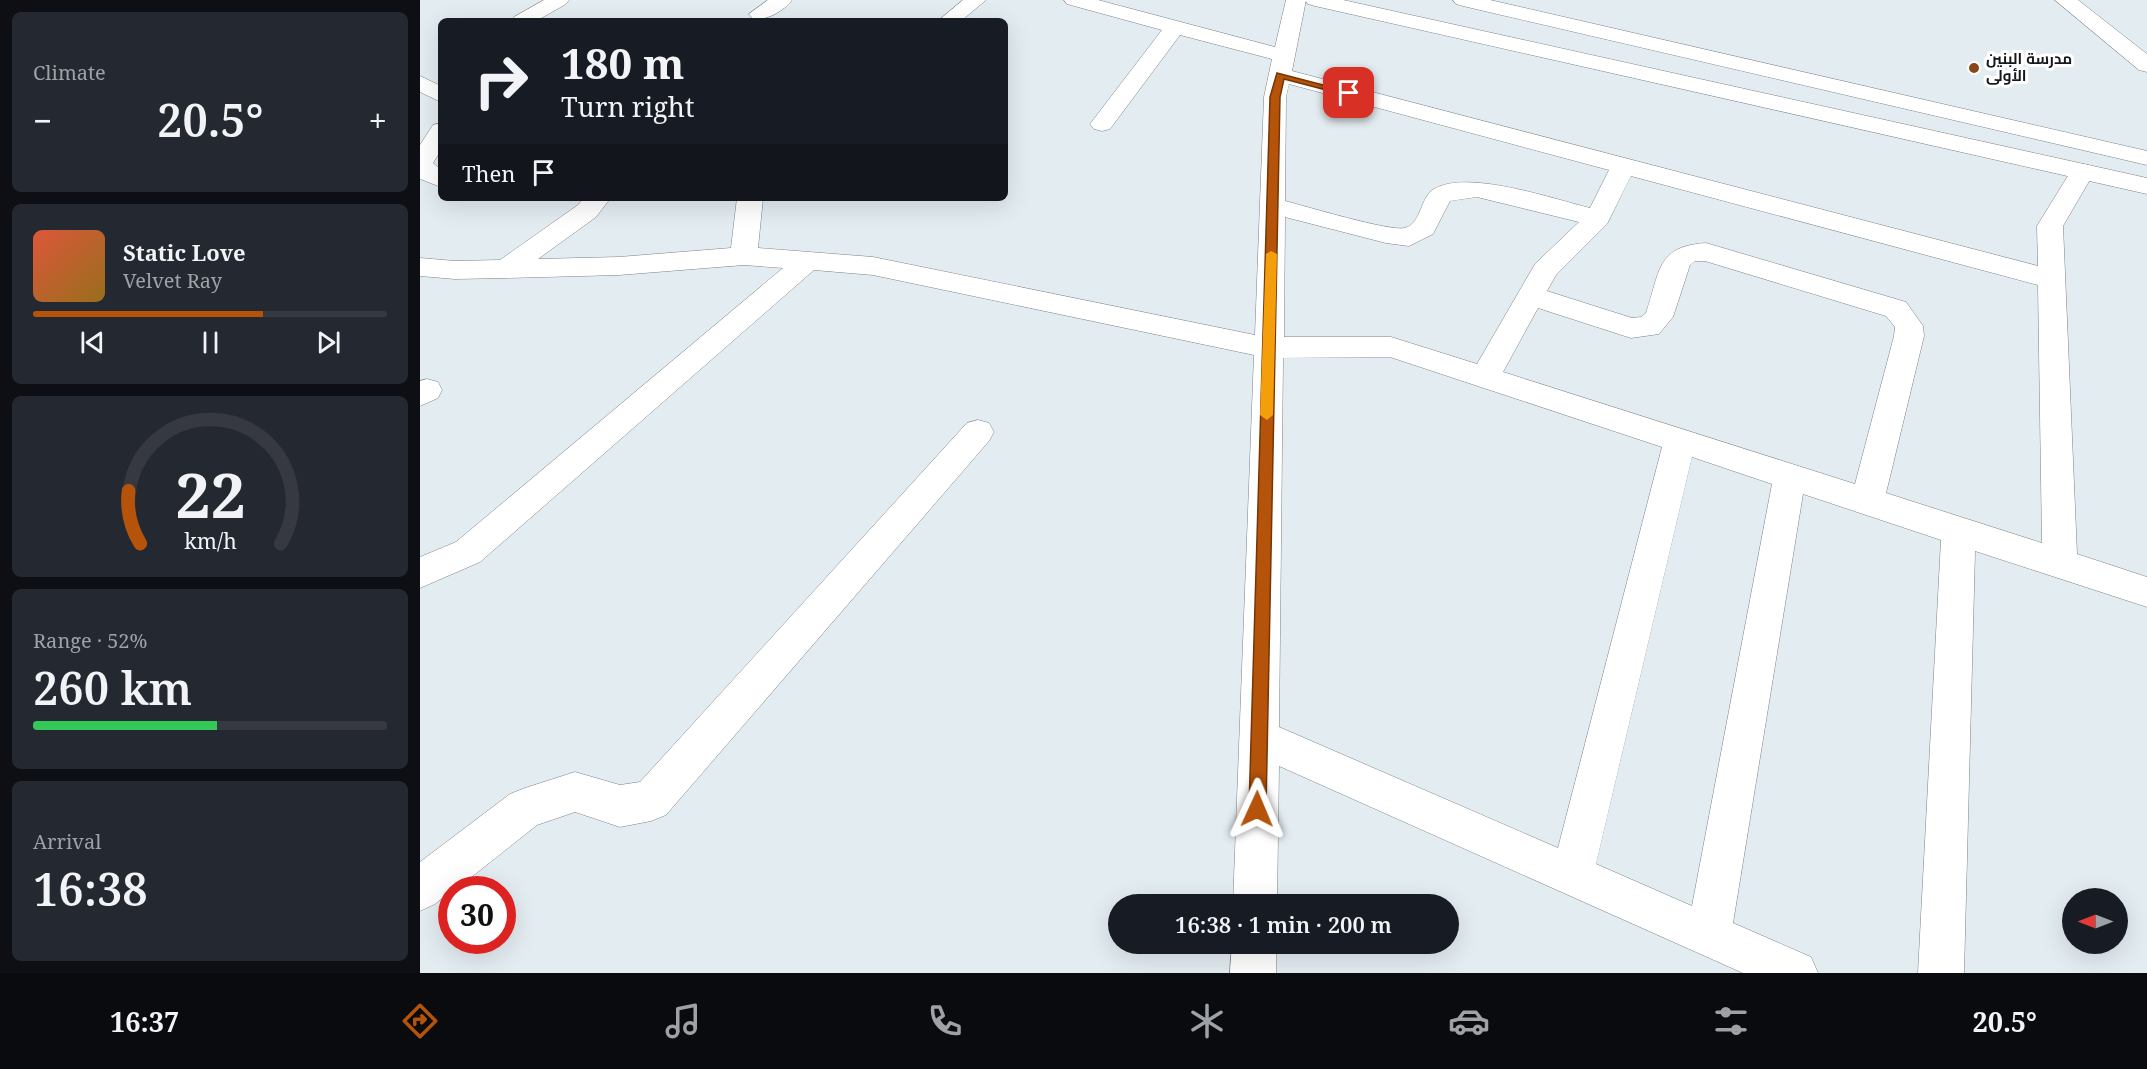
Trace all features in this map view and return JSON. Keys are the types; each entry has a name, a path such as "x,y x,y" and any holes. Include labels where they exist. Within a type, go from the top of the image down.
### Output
{"street":[{"path":"526,18 559,0"},
{"path":"759,14 783,0"},
{"path":"952,18 976,0"},
{"path":"1074,0 1175,27 1283,65 1623,166 2051,279"},
{"path":"1255,894 1275,97 1296,0"},
{"path":"1315,0 2147,186"},
{"path":"1463,0 2147,158"},
{"path":"2065,0 2147,65"},
{"path":"1102,124 1175,27"},
{"path":"2112,38 2147,44"},
{"path":"425,77 438,92"},
{"path":"438,135 421,163 426,172 438,178"},
{"path":"1485,377 1545,270 1598,218 1623,166"},
{"path":"2060,563 2049,226 2083,171"},
{"path":"1273,206 1386,235 1409,237 1424,228 1440,196 1449,191 1477,189 1598,218"},
{"path":"506,269 587,211 595,201"},
{"path":"744,256 750,201"},
{"path":"1530,296 1631,328 1649,327 1659,317 1678,260 1689,253 1706,252 1896,309 1909,326 1909,336 1867,501"},
{"path":"420,267 454,270 619,266 744,256 873,266 1268,348 1391,347 2147,592"},
{"path":"420,573 468,552 808,261"},
{"path":"420,889 525,809 575,792 620,806 651,801 978,432"},
{"path":"1572,875 1680,440"},
{"path":"1709,935 1790,476"},
{"path":"1941,973 1959,530"},
{"path":"1259,738 1795,973"},
{"path":"1253,973 1254,954"}],"slow traffic":[{"path":"1267,415 1271,254"}],"place":[{"name":"مدرسة البنين الأولى","path":"1974,68"}],"route":[{"path":"1257,809 1275,97 1280,75 1349,93"}]}
